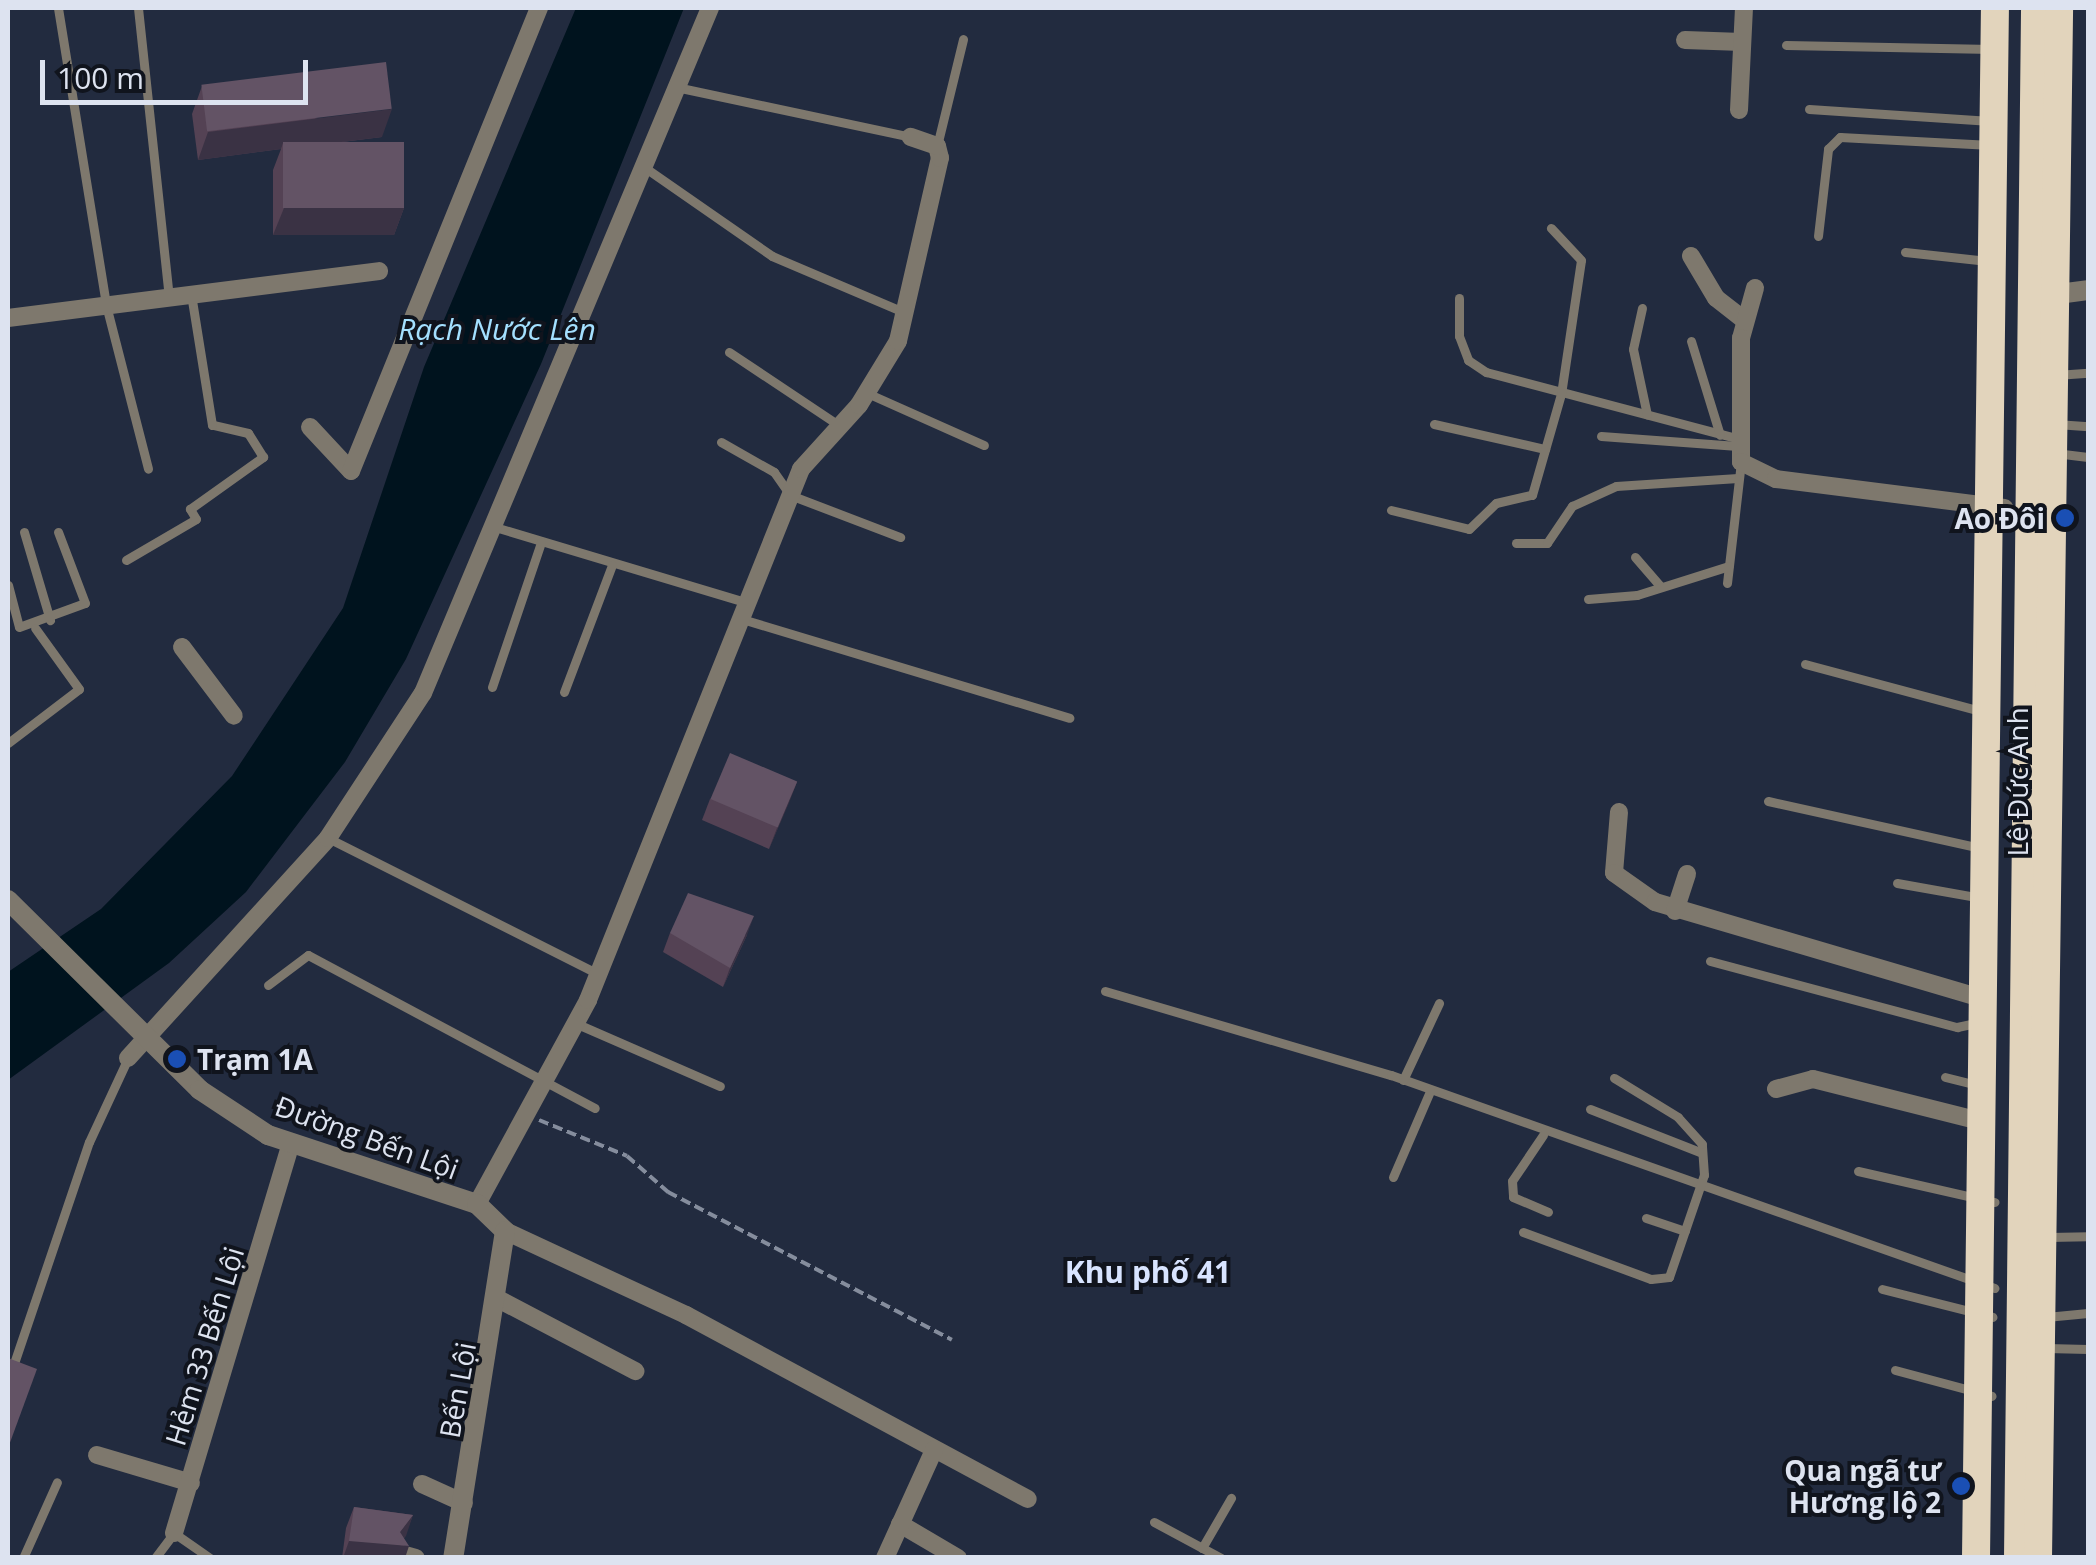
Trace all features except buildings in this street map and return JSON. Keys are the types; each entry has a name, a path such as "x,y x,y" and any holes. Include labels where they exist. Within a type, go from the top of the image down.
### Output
{"highway":[{"name":"Lê Đức Anh","path":"1995,8 1990,262 1996,508 1986,712 1980,1121 1986,1315 2018,1558"},
{"name":"Lê Đức Anh","path":"1984,1192 1996,508 2011,8"},
{"name":"Lê Đức Anh","path":"2034,8 2043,296 2054,375 2046,1237 2038,1348 2038,1558"},
{"name":"Lê Đức Anh","path":"1994,1558 1996,1396 2058,8"},
{"name":"Lê Đức Anh","path":"1976,1558 1996,1396 1986,1315"}],"street":[{"path":"310,426 351,471 538,8"},
{"path":"128,1058 328,838 423,693 710,8"},
{"path":"1739,110 1744,8"},
{"path":"1684,40 1742,42"},
{"path":"477,1204 600,974 674,804 738,609 790,495 837,424 867,392 906,314 937,146 911,138"},
{"path":"1691,256 1716,298 1744,320"},
{"path":"8,318 379,271"},
{"path":"1755,288 1744,320 1734,452 1776,479 1996,508"},
{"path":"2043,296 2088,290"},
{"path":"182,647 234,716"},
{"path":"1619,812 1614,873 1675,911 1982,1010"},
{"path":"1675,911 1687,874"},
{"name":"Đường Bến Lội","path":"8,900 40,938 200,1090 291,1144 477,1204 505,1232"},
{"path":"1776,1089 1830,1081 1980,1121"},
{"name":"Hẻm 33 Bến Lội","path":"174,1533 291,1144"},
{"path":"505,1232 686,1315 1028,1498"},
{"name":"Bến Lội","path":"453,1558 500,1300 505,1232"},
{"path":"500,1300 635,1371"},
{"path":"885,1558 934,1450"},
{"path":"98,1455 191,1483"},
{"path":"422,1484 464,1502"},
{"path":"900,1524 958,1558"}],"lane":[{"path":"58,8 106,304 148,469"},
{"path":"138,8 169,297"},
{"path":"937,146 963,39"},
{"path":"1786,45 1995,49"},
{"path":"676,87 911,138"},
{"path":"1809,109 1994,133"},
{"path":"1818,236 1828,149 1840,137 1994,133"},
{"path":"644,167 772,256 906,314"},
{"path":"1392,510 1469,529 1496,504 1532,495 1560,394 1581,260 1552,228"},
{"path":"1905,252 1990,262"},
{"path":"126,560 196,519 190,509 263,457 248,433 212,425 190,294"},
{"path":"1459,298 1468,360 1560,394 1647,415 1734,452"},
{"path":"1642,308 1632,349 1647,415"},
{"path":"1691,341 1734,452 1727,583"},
{"path":"729,352 837,424"},
{"path":"2054,375 2088,373"},
{"path":"867,392 984,445"},
{"path":"2053,423 2088,426"},
{"path":"1434,424 1544,448"},
{"path":"1601,436 1734,452"},
{"path":"721,442 774,472 790,495 900,537"},
{"path":"1516,543 1547,543 1572,506 1616,486 1734,452"},
{"path":"2052,453 2088,457"},
{"path":"495,527 1069,718"},
{"path":"24,532 50,620"},
{"path":"8,585 19,627 36,628 86,602 58,532"},
{"path":"492,687 541,542"},
{"path":"1635,557 1659,585"},
{"path":"564,692 612,566"},
{"path":"1588,599 1729,566"},
{"path":"8,742 79,689 36,628"},
{"path":"1805,664 1986,712"},
{"path":"1768,801 1983,848"},
{"path":"328,838 600,974"},
{"path":"1897,883 1983,898"},
{"path":"268,985 308,955 595,1108"},
{"path":"1710,961 1956,1027 1982,1010"},
{"path":"1104,991 1403,1080 1698,1190 1986,1286"},
{"path":"1403,1080 1439,1003"},
{"path":"575,1024 720,1086"},
{"path":"8,1381 89,1142 128,1058"},
{"path":"1944,1077 1980,1086"},
{"path":"1523,1232 1659,1280 1669,1277 1698,1190 1702,1153 1678,1117 1614,1078"},
{"path":"1393,1177 1430,1091"},
{"path":"1590,1109 1702,1153"},
{"path":"1543,1135 1512,1181 1513,1197 1548,1212"},
{"path":"1858,1171 1984,1192"},
{"path":"1646,1218 1684,1231"},
{"path":"2046,1237 2088,1236"},
{"path":"1882,1289 1986,1315"},
{"path":"2039,1317 2088,1313"},
{"path":"2038,1348 2088,1349"},
{"path":"1895,1370 1996,1396"},
{"path":"23,1558 57,1482"},
{"path":"1202,1548 1232,1498"},
{"path":"1154,1522 1221,1558"},
{"path":"174,1533 210,1558"},
{"name":"Hẻm 33 Bến Lội","path":"156,1558 174,1533"}],"path":[{"path":"526,1114 597,1140 668,1192 952,1340"}],"water":[{"name":"Rạch Nước Lên","path":"576,8 684,8 541,364 406,659 345,762 246,892 169,963 8,1080 8,972 101,909 232,776 343,608 424,367"}],"place":[{"name":"Ao Đôi","path":"2065,518"},
{"name":"Trạm 1A","path":"177,1059"},
{"name":"Qua ngã tư Hương lộ 2","path":"1961,1486"}],"district":[{"name":"Khu phố 41","path":"1148,1272"}]}
